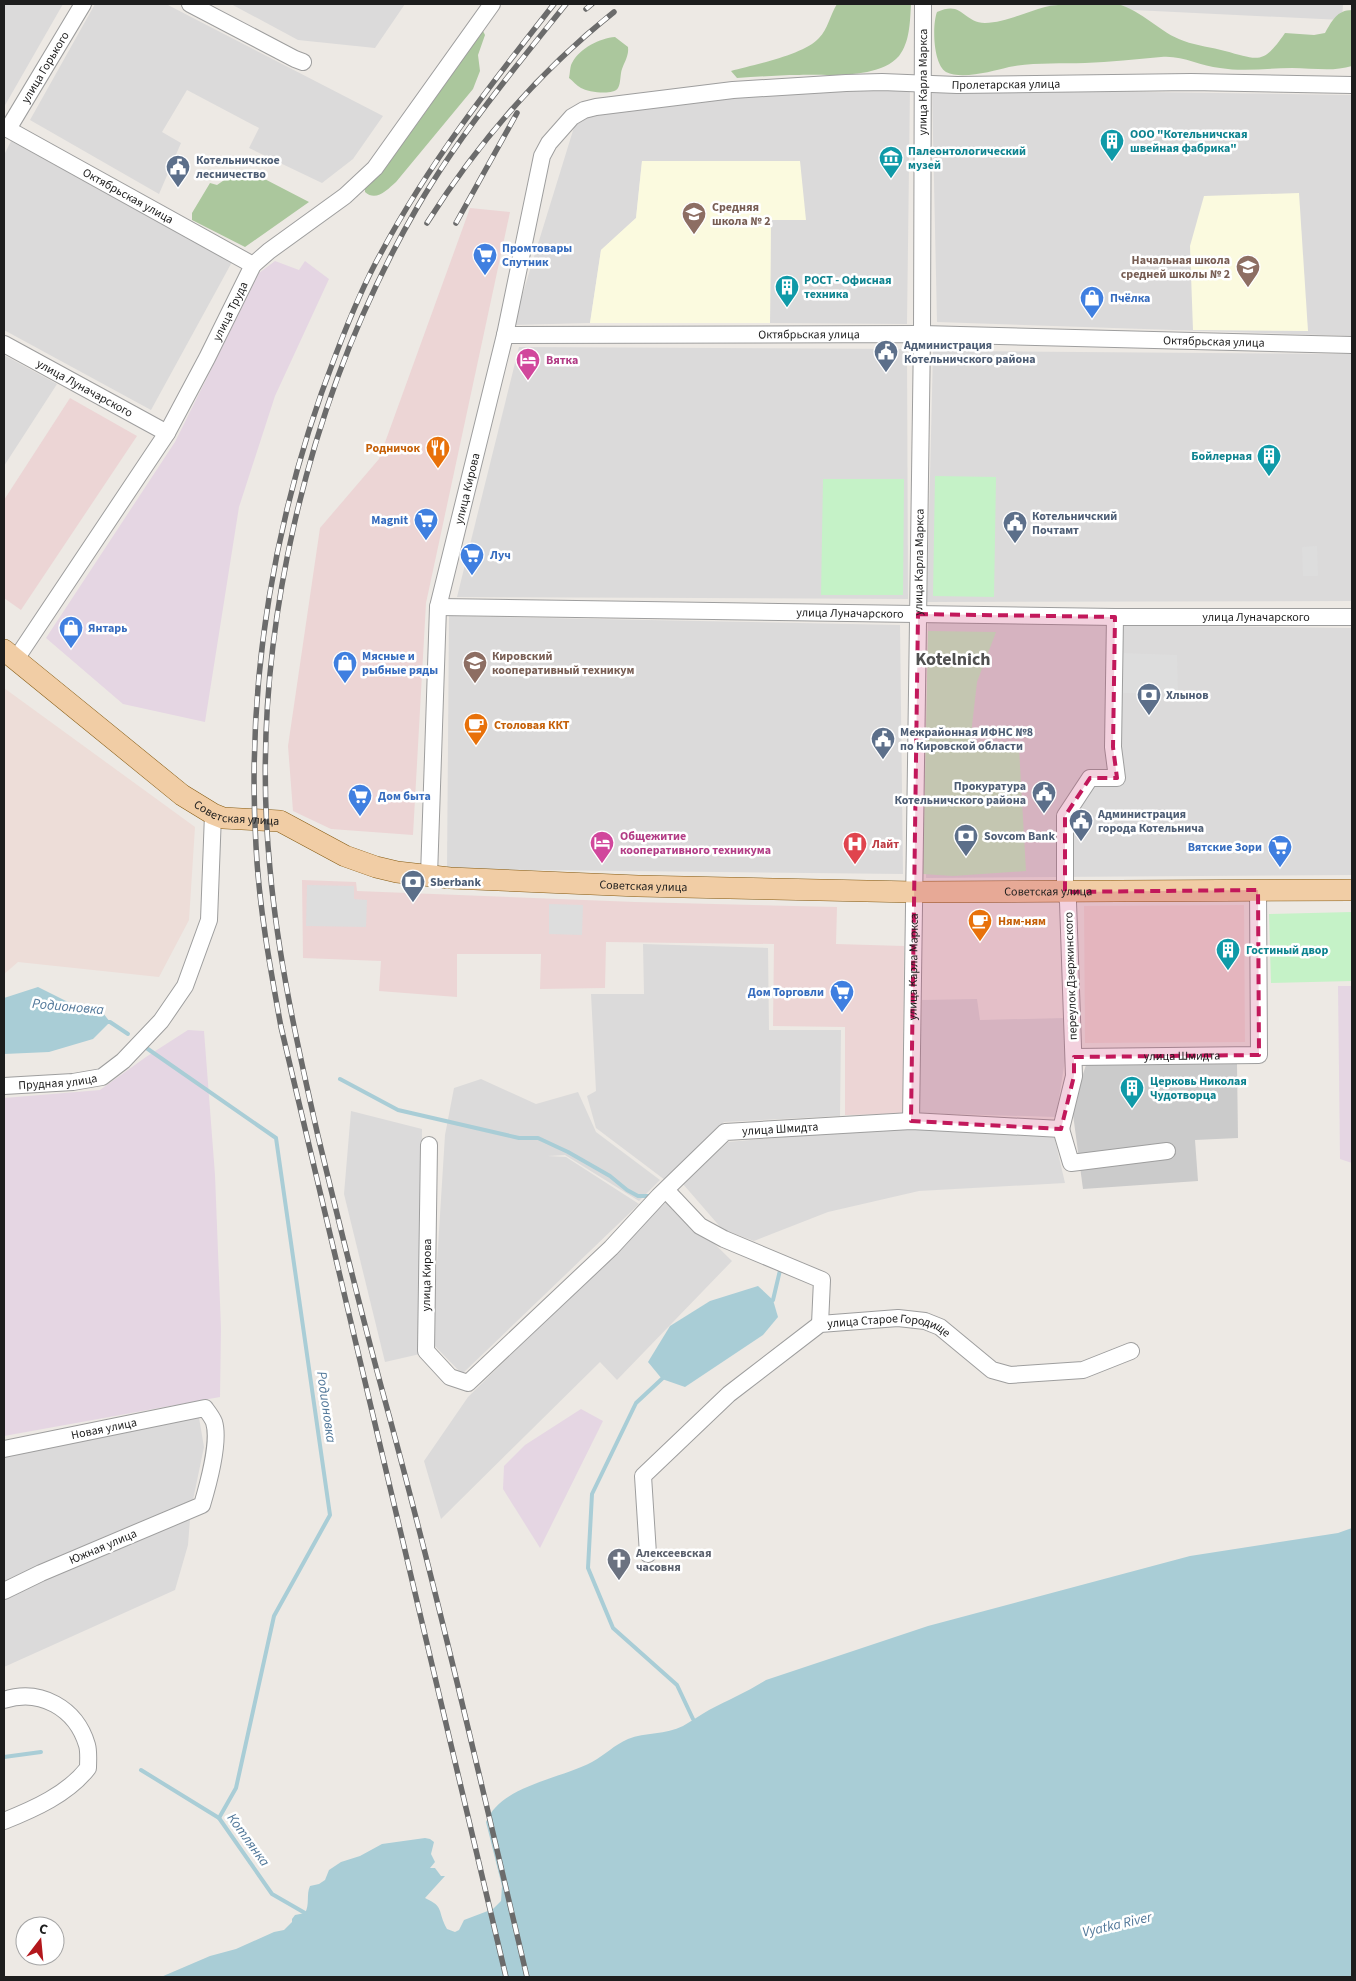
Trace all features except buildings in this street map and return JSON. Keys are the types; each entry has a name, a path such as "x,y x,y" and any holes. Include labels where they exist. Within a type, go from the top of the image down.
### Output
{"main road":[{"name":"Советская улица","path":"10,654 182,795 213,814 236,820 280,821 359,862 397,872 429,876 638,886 913,892 1352,890"}],"street":[{"name":"улица Горького","path":"6,128 83,4"},
{"path":"190,4 303,62"},
{"name":"улица Карла Маркса","path":"910,1121 922,334 922,4"},
{"name":"улица Труда","path":"10,654 167,433 254,265 269,251 345,196 375,168 488,7"},
{"name":"Пролетарская улица","path":"572,116 596,107 740,89 855,83 1191,82 1352,85"},
{"name":"улица Кирова","path":"429,876 438,607 505,335 540,164 549,143 572,116"},
{"name":"Октябрьская улица","path":"6,128 254,265"},
{"name":"Октябрьская улица","path":"505,335 922,334 1352,345"},
{"name":"улица Луначарского","path":"4,344 167,433"},
{"name":"улица Луначарского","path":"438,607 1115,617 1352,617"},
{"name":"переулок Дзержинского","path":"1060,1129 1074,1076 1068,902 1065,892 1065,816 1090,778 1117,778 1113,747 1115,617"},
{"name":"Прудная улица","path":"4,1086 73,1082 102,1077 123,1061 161,1021 186,986 209,920 211,827 213,814"},
{"name":"улица Шмидта","path":"1074,1058 1259,1054 1258,890"},
{"name":"улица Шмидта","path":"468,1383 611,1248 725,1132 910,1121 1060,1129"},
{"path":"1060,1129 1071,1163 1167,1151"},
{"name":"улица Кирова","path":"430,1145 426,1351 450,1377 468,1383"},
{"path":"666,1190 700,1226 724,1239 822,1280 820,1324"},
{"name":"улица Старое Городище","path":"648,1554 643,1476 729,1394 820,1324 898,1318 925,1321 940,1326 992,1370 1010,1376 1083,1370 1131,1350"},
{"name":"Новая улица","path":"4,1449 205,1408 214,1422 214,1445 211,1476 202,1505"},
{"name":"Южная улица","path":"4,1591 41,1573 202,1505"},
{"path":"4,1700 26,1696 40,1698 63,1708 78,1725 87,1746 88,1768 77,1783 4,1821"}],"highlighted area":[{"path":"918,614 1115,617 1113,747 1117,778 1090,778 1065,816 1065,892 1258,890 1259,1055 1074,1057 1074,1076 1061,1129 911,1121"}],"shaded area":[{"path":"4,4 63,4 4,107"},
{"path":"95,4 166,4 383,116 353,159 322,183 249,148 259,128 187,90 162,132 181,143 159,194 30,120"},
{"path":"231,4 405,4 375,48 298,40"},
{"path":"1010,4 1343,4 1342,20"},
{"path":"910,87 907,324 770,323 771,220 642,161 636,218 601,250 590,323 513,325 575,124 585,118 724,93"},
{"path":"932,89 1352,95 1352,336 937,322"},
{"path":"11,141 232,262 151,410 4,330 4,155"},
{"name":"Средняя школа № 2","path":"642,161 800,161 806,220 771,220 770,323 590,323 601,250 636,218"},
{"name":"Начальная школа средней школы № 2","path":"1299,193 1308,331 1193,330 1190,246 1204,196"},
{"path":"470,208 510,212 426,603 413,835 331,829 293,811 288,746 320,528 379,459"},
{"path":"275,261 299,270 305,261 329,279 275,396 239,507 205,722 123,704 46,638 175,442 259,273"},
{"path":"519,347 907,349 908,599 457,597"},
{"path":"933,351 1352,354 1352,601 927,602"},
{"path":"4,355 57,384 4,466"},
{"path":"70,398 137,436 21,610 4,598 4,500"},
{"path":"1317,546 1318,576 1303,576 1302,547"},
{"path":"449,616 900,625 903,874 447,869"},
{"path":"928,623 1352,628 1352,875 926,878"},
{"path":"1122,653 1177,655 1178,694 1123,693"},
{"path":"4,688 195,827 189,920 159,977 18,962 4,974"},
{"path":"302,880 356,882 357,891 635,902 837,907 836,944 904,946 903,1114 845,1115 845,1027 773,1026 774,944 606,942 605,988 540,989 541,954 457,954 457,997 379,991 381,961 303,958"},
{"path":"307,885 354,886 354,899 367,900 366,927 306,926"},
{"path":"549,904 583,905 582,935 549,934"},
{"name":"Гостиный двор","path":"1244,905 1245,1042 1085,1043 1084,906"},
{"path":"643,944 768,948 769,1030 841,1030 840,1116 724,1122 665,1180 596,1128 587,1096 596,1091 591,994 644,994"},
{"path":"1338,986 1352,986 1352,1163 1340,1159"},
{"path":"977,999 980,1020 1065,1018 1066,1054 1056,1117 918,1113 922,1000"},
{"path":"188,1030 204,1031 215,1175 221,1328 220,1397 4,1436 4,1098 100,1090"},
{"path":"1237,1064 1238,1138 1195,1140 1198,1181 1083,1189 1072,1107 1086,1065"},
{"path":"481,1079 536,1104 578,1092 596,1132 660,1180 639,1201 565,1155 548,1156 566,1157 639,1204 462,1374 432,1343 445,1135 454,1088"},
{"path":"351,1111 422,1129 420,1354 385,1362 344,1194"},
{"path":"911,1126 1054,1136 1065,1183 919,1191 828,1212 754,1241 722,1229 683,1184 728,1142"},
{"path":"669,1199 732,1261 617,1380 600,1362 441,1519 424,1461 468,1397"},
{"path":"581,1409 603,1421 540,1548 503,1489 504,1466 525,1445"},
{"path":"198,1412 204,1447 193,1500 4,1581 4,1454"},
{"path":"190,1519 188,1545 175,1590 4,1667 4,1597"}],"green space":[{"path":"837,4 911,4 907,38 899,56 890,64 878,69 852,74 737,78 731,71 778,59 812,44 825,30"},
{"path":"1117,4 1135,11 1167,33 1184,41 1253,58 1260,57 1271,51 1285,33 1314,35 1325,33 1339,14 1352,10 1352,66 1330,69 1238,70 1213,67 1184,59 1161,57 1094,63 1028,64 978,74 960,75 946,72 938,61 934,35 937,12 946,9 958,10 977,22 992,23 1048,6"},
{"path":"478,30 483,31 485,35 478,55 480,71 473,89 396,182 381,194 369,195 365,192 365,187 397,151 426,112"},
{"path":"615,37 628,47 618,88 606,93 589,91 580,87 569,78 571,64 585,48 603,39"},
{"path":"249,171 309,202 245,247 192,220 192,213 210,183 217,185 233,174"},
{"path":"935,476 996,477 994,597 933,596"},
{"path":"823,479 904,479 903,595 821,595"},
{"path":"928,631 996,632 977,682 970,743 1019,748 1026,871 953,876 923,874"},
{"path":"1352,912 1352,981 1271,983 1269,914"}],"water":[{"path":"38,987 86,1011 103,1013 110,1022 93,1039 49,1052 4,1054 4,998"},
{"path":"758,1286 773,1300 778,1317 763,1335 685,1387 662,1379 648,1362 670,1326 710,1301"},
{"name":"Vyatka River","path":"1352,1528 1352,1977 161,1977 210,1956 236,1949 274,1932 284,1930 292,1922 295,1915 305,1913 310,1886 325,1880 329,1870 341,1862 360,1856 382,1844 425,1838 434,1842 431,1854 435,1862 430,1868 435,1868 441,1876 445,1876 425,1898 438,1907 447,1929 455,1932 459,1930 464,1920 493,1909 501,1901 502,1886 486,1822 494,1809 505,1799 518,1791 592,1762 628,1739 670,1731 683,1726 766,1680 928,1626 1190,1556 1338,1533"}],"waterway":[{"name":"Родионовка","path":"105,1022 110,1022 128,1034"},
{"name":"Родионовка","path":"145,1047 276,1138 330,1515 274,1616 236,1788 219,1818"},
{"path":"340,1079 398,1110 519,1138 538,1138 568,1152 610,1176 627,1190 638,1196 651,1196"},
{"path":"770,1302 773,1300 781,1266"},
{"path":"665,1376 636,1403 592,1494 588,1568 613,1628 677,1685 693,1719"},
{"name":"Котлянка","path":"4,1757 41,1752"},
{"name":"Котлянка","path":"141,1770 219,1818 272,1894 305,1913"}],"railway":[{"path":"506,1977 281,1027 262,914 256,846 254,783 261,658 269,596 281,534 296,473 336,354 368,278 419,187 484,94 554,4"},
{"path":"527,1977 444,1628 353,1278 303,1070 278,936 270,869 265,784 268,698 278,612 294,526 316,442 345,360 379,281 434,179 488,102 566,4"},
{"path":"586,9 592,4"},
{"path":"427,223 467,165 512,110 561,58 614,12"},
{"path":"456,223 517,113"}],"place":[{"name":"ООО \"Котельничская швейная фабрика\"","path":"1112,162"},
{"name":"Палеонтологический музей","path":"891,179"},
{"name":"Котельничское лесничество","path":"178,188"},
{"name":"Средняя школа № 2","path":"694,235"},
{"name":"Промтовары Спутник","path":"485,276"},
{"name":"Начальная школа средней школы № 2","path":"1248,288"},
{"name":"РОСТ - Офисная техника","path":"787,308"},
{"name":"Пчёлка","path":"1092,319"},
{"name":"Администрация Котельничского района","path":"886,373"},
{"name":"Вятка","path":"528,381"},
{"name":"Родничок","path":"438,469"},
{"name":"Бойлерная","path":"1269,477"},
{"name":"Magnit","path":"426,541"},
{"name":"Котельничский Почтамт","path":"1015,544"},
{"name":"Луч","path":"472,576"},
{"name":"Янтарь","path":"71,649"},
{"name":"Мясные и рыбные ряды","path":"345,684"},
{"name":"Кировский кооперативный техникум","path":"475,684"},
{"name":"Хлынов","path":"1149,716"},
{"name":"Столовая ККТ","path":"476,746"},
{"name":"Межрайонная ИФНС №8 по Кировской области","path":"883,760"},
{"name":"Прокуратура Котельничского района","path":"1044,814"},
{"name":"Дом быта","path":"360,817"},
{"name":"Администрация города Котельнича","path":"1081,842"},
{"name":"Sovcom Bank","path":"966,857"},
{"name":"Общежитие кооперативного техникума","path":"602,864"},
{"name":"Лайт","path":"855,865"},
{"name":"Вятские Зори","path":"1280,868"},
{"name":"Sberbank","path":"413,903"},
{"name":"Ням-ням","path":"980,942"},
{"name":"Гостиный двор","path":"1228,971"},
{"name":"Дом Торговли","path":"842,1013"},
{"name":"Церковь Николая Чудотворца","path":"1132,1109"},
{"name":"Алексеевская часовня","path":"619,1581"}],"district":[{"name":"Kotelnich","path":"953,659"}]}
